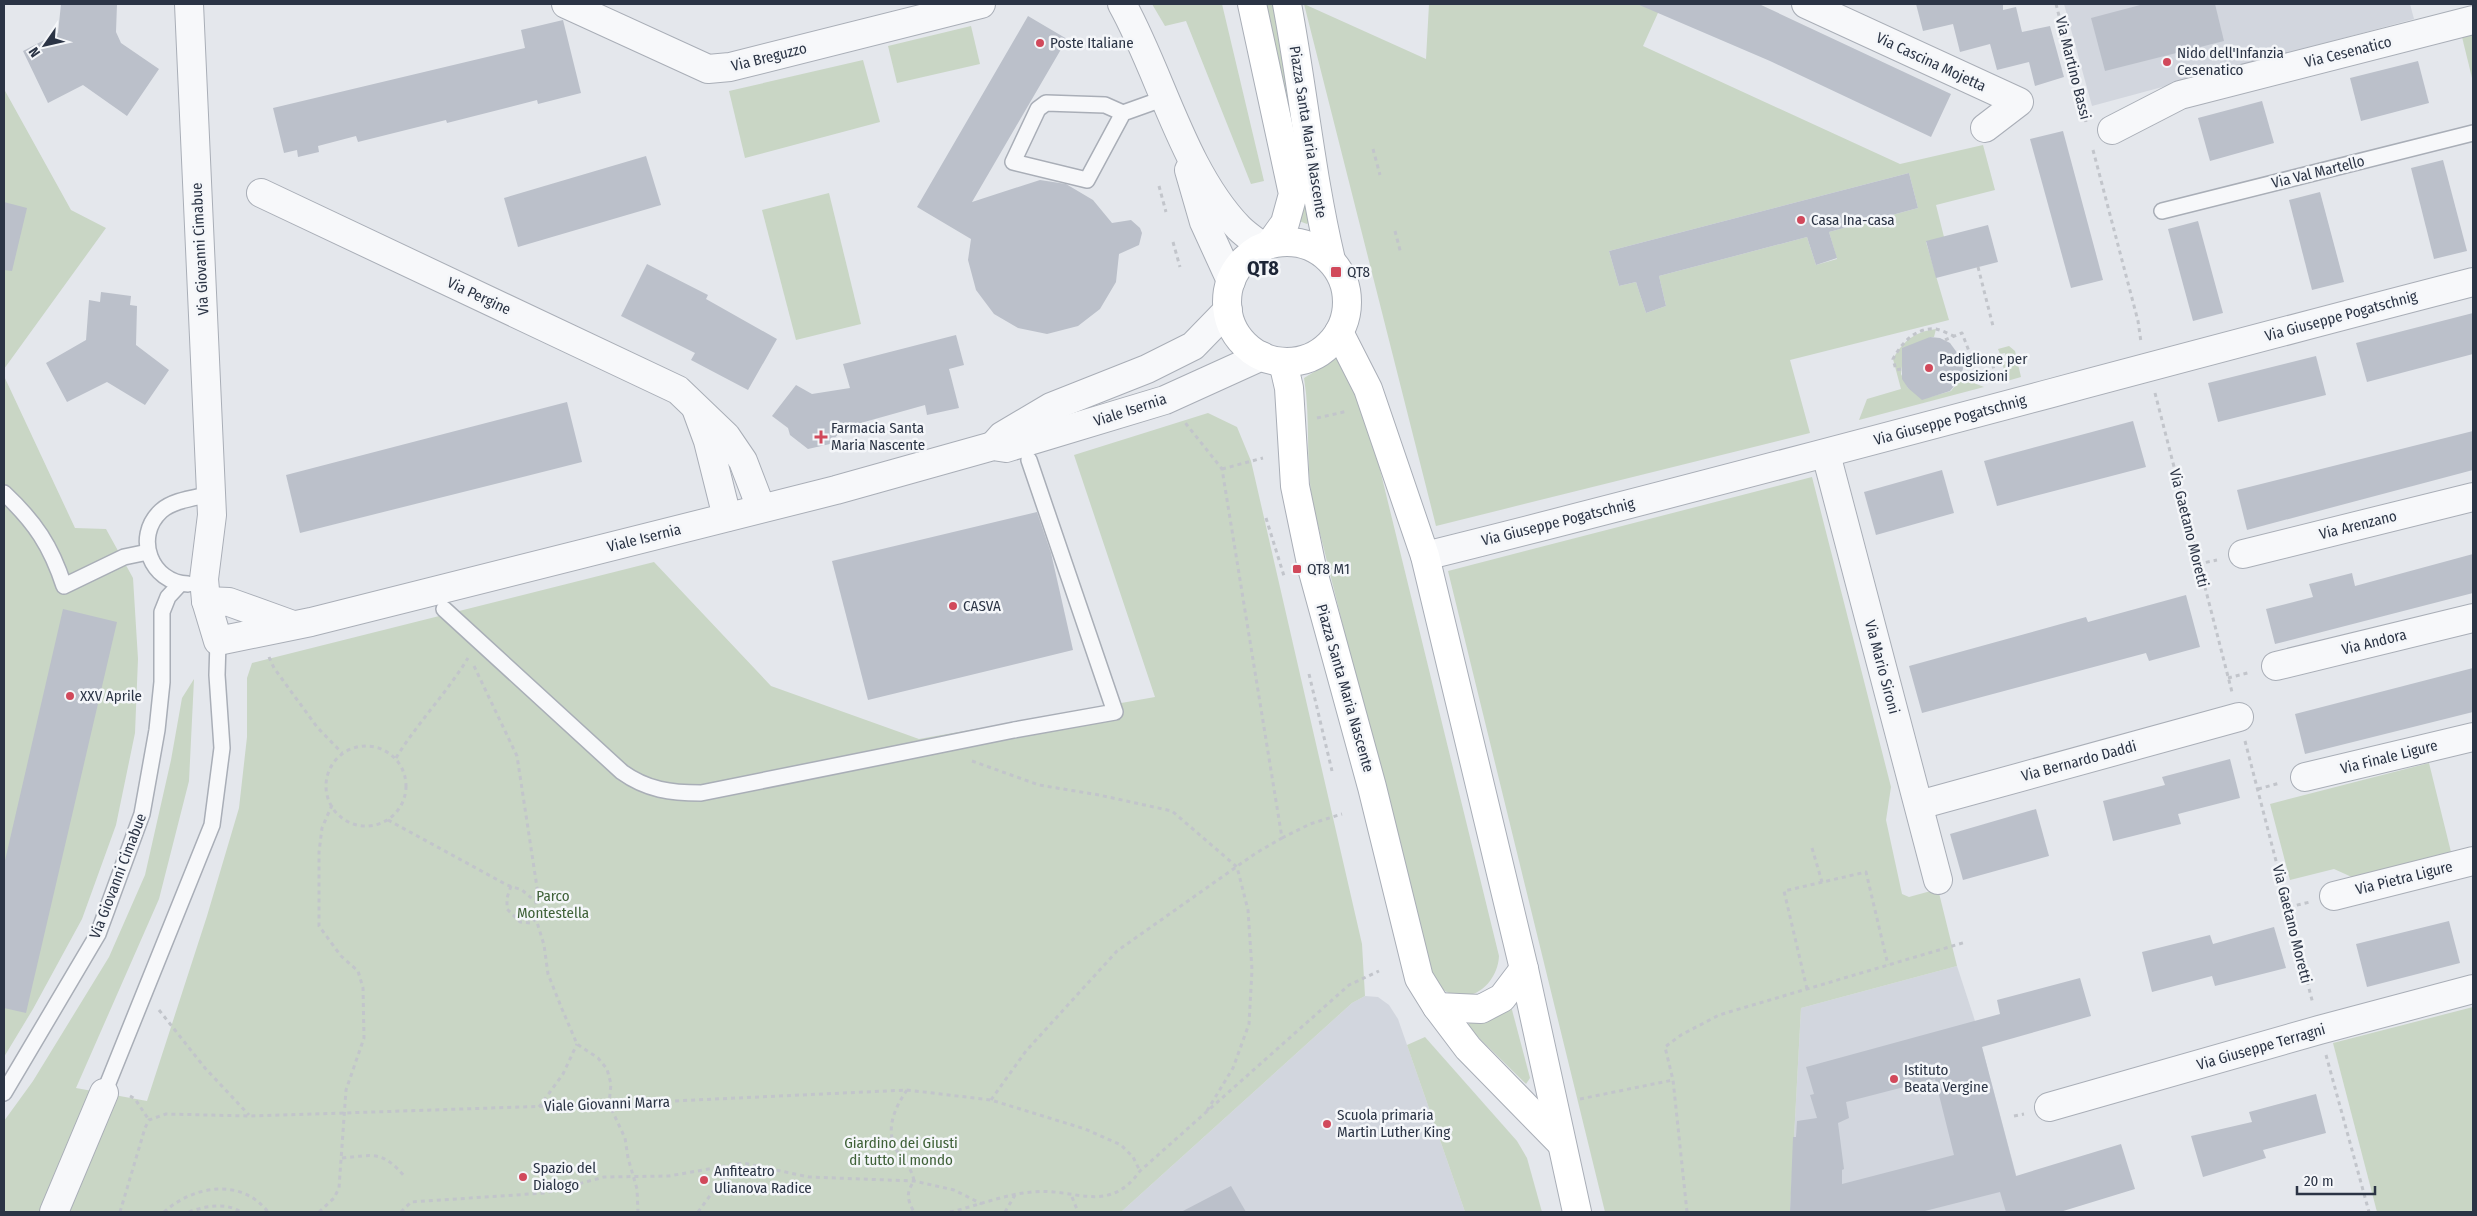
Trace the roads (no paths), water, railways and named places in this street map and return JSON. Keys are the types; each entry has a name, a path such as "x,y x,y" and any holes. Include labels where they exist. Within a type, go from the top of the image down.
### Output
{"street":[{"name":"Via Giovanni Cimabue","path":"189,4 212,523 197,590 218,641"},
{"name":"Via Breguzzo","path":"566,4 708,69 730,67 981,4"},
{"path":"1122,4 1140,36 1182,140 1225,212 1240,229 1267,245"},
{"name":"Piazza Santa Maria Nascente","path":"1252,4 1293,194 1289,216 1267,245"},
{"name":"Piazza Santa Maria Nascente","path":"1287,4 1311,148 1316,198 1331,260"},
{"name":"Via Cascina Mojetta","path":"1806,4 2019,102 1985,128"},
{"name":"Via Cesenatico","path":"2097,133 2180,96 2473,20"},
{"path":"1182,140 1193,187 1204,222 1231,281"},
{"name":"Via Pergine","path":"261,193 678,390 694,403 726,436 744,461 761,508"},
{"path":"1292,242 1320,251 1331,260 1343,280 1347,298 1345,319 1339,332 1327,347 1316,355 1304,360 1273,359 1239,338 1228,310 1228,295 1231,281 1246,258 1267,245 1292,242"},
{"name":"Via Giuseppe Pogatschnig","path":"1425,556 1826,454 2146,367 2473,282"},
{"name":"Viale Isernia","path":"993,446 1002,436 1051,407 1147,369 1193,346 1228,310"},
{"path":"1339,332 1368,389 1425,556 1524,970 1560,1142 1577,1212"},
{"name":"Piazza Santa Maria Nascente","path":"1273,359 1289,388 1295,486 1312,568 1372,787 1419,978 1437,1007 1468,1048 1560,1142"},
{"name":"Viale Isernia","path":"218,641 293,626 836,490 993,446 1006,448 1165,400 1273,359"},
{"path":"694,403 708,440 726,517"},
{"name":"Via Mario Sironi","path":"1826,454 1938,880"},
{"name":"Via Arenzano","path":"2243,554 2473,496"},
{"path":"197,590 293,626"},
{"name":"Via Andora","path":"2276,666 2473,618"},
{"name":"Via Bernardo Daddi","path":"1919,805 2239,717"},
{"name":"Via Finale Ligure","path":"2305,777 2473,736"},
{"name":"Via Pietra Ligure","path":"2334,896 2473,861"},
{"path":"1437,1007 1481,1009 1502,998 1524,970"},
{"name":"Via Giuseppe Terragni","path":"2049,1107 2319,1030 2473,989"},
{"path":"54,1212 104,1093"}],"lane":[{"path":"1123,113 1105,105 1046,103 1038,109 1013,162 1086,180 1123,113 1165,98"},
{"name":"Via Val Martello","path":"2162,211 2473,133"},
{"path":"444,609 622,772 647,787 662,791 701,793 939,744 1115,712 1029,460"},
{"path":"4,493 26,514 43,537 56,563 64,586 124,557 148,552"},
{"path":"197,590 162,574 153,563 148,552 149,528 162,510 178,502 211,494"},
{"name":"Via Giovanni Cimabue","path":"4,1092 98,934 142,814 158,730 162,612 168,597 197,590"},
{"name":"Via Giovanni Cimabue","path":"104,1093 212,825 222,748 217,675 218,641"}],"place":[{"name":"Poste Italiane","path":"1040,43"},
{"name":"Nido dell'Infanzia Cesenatico","path":"2167,62"},
{"name":"Casa Ina-casa","path":"1801,220"},
{"name":"QT8","path":"1336,272"},
{"name":"Padiglione per esposizioni","path":"1929,368"},
{"name":"Farmacia Santa Maria Nascente","path":"821,437"},
{"name":"QT8 M1","path":"1297,569"},
{"name":"CASVA","path":"953,606"},
{"name":"XXV Aprile","path":"70,696"},
{"name":"Istituto Beata Vergine","path":"1894,1079"},
{"name":"Scuola primaria Martin Luther King","path":"1327,1124"},
{"name":"Spazio del Dialogo","path":"523,1177"},
{"name":"Anfiteatro Ulianova Radice","path":"704,1180"}],"district":[{"name":"QT8","path":"1263,268"}],"park label":[{"name":"Parco Montestella","path":"553,904"},
{"name":"Giardino dei Giusti di tutto il mondo","path":"901,1152"}]}
